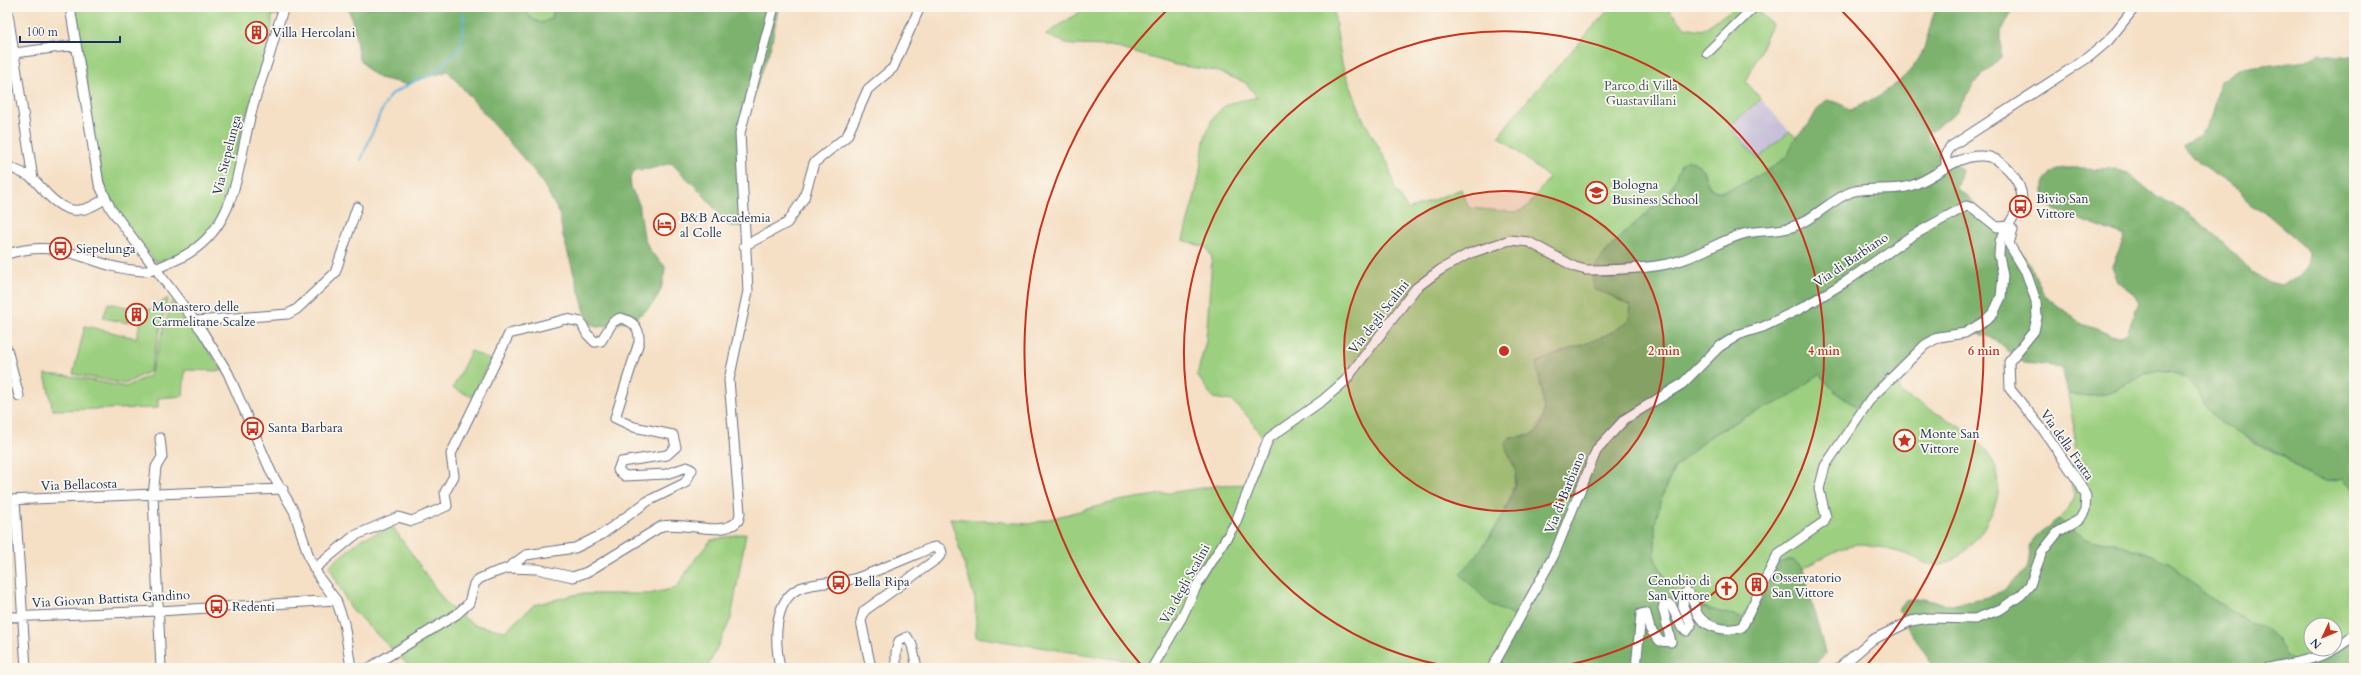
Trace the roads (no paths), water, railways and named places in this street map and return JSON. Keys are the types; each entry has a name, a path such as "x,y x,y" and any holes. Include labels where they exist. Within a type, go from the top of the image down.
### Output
{"street":[{"path":"7,7 11,54 33,179"},
{"path":"70,7 96,169 106,198 122,224 195,321 228,373 272,474 283,489 294,511 305,549 314,569 336,600 344,623 352,668"},
{"name":"Via Siepelunga","path":"7,254 28,248 60,249 130,269 149,271 194,251 205,242 216,229 227,209 235,189 254,101 284,7"},
{"path":"508,568 537,569 573,577 587,572 662,526 672,524 725,529 738,521 740,514 729,380 748,291 744,246 745,202 741,168 740,132 774,7"},
{"path":"744,246 787,223 804,198 814,163 847,136 868,89 893,68 920,7"},
{"path":"1707,53 1754,7"},
{"path":"1636,668 1641,614 1646,614 1650,629 1660,641 1671,642 1663,608 1664,604 1671,606 1682,628 1687,631 1691,625 1683,606 1684,594 1687,592 1690,594 1698,615 1704,621 1724,629 1742,627 1778,554 1824,522 1826,517 1819,489 1826,466 1871,398 1925,345 1939,337 1965,333 1985,321 1994,312 2001,297 2003,276 1999,255 2000,241 2022,201 2022,194 2014,177 2001,164 1989,157 1972,156 1946,167 1946,155 1950,147 2089,57 2108,41 2135,7"},
{"path":"11,54 76,45"},
{"path":"7,166 33,179 55,202 65,209 78,211 92,207 106,198"},
{"name":"Via degli Scalini","path":"1152,668 1181,619 1196,587 1235,524 1268,438 1338,387 1375,344 1411,294 1440,270 1480,248 1510,240 1529,242 1575,267 1586,270 1675,262 1743,234 1758,230 1784,229 1797,225 1851,192 1869,189 1898,189 1922,182 1946,167"},
{"path":"195,321 288,314 297,310 335,273 357,206"},
{"name":"Via di Barbiano","path":"1492,668 1554,554 1597,449 1625,419 1682,384 1719,347 1802,308 1847,281 1910,237 1966,206 1973,208 1997,227 2009,226"},
{"name":"Via della Fratta","path":"1839,668 1872,640 1911,620 1929,618 1974,619 2001,609 2021,596 2030,585 2042,552 2048,543 2058,532 2080,519 2085,510 2086,496 2080,484 2044,431 2010,388 2010,362 2034,331 2036,301 2029,279 2009,244 2013,230 2009,226"},
{"path":"314,569 354,536 398,517 412,521 447,506 445,492 454,476 451,454 508,334 566,319 581,322 587,334 594,342 601,341 613,322 620,318 630,320 636,325 640,334 639,342 615,418 634,427 673,435 676,447 667,455 621,462 618,470 625,476 638,476 666,474 687,467 692,470 685,483 648,501 601,535 575,548 526,555 508,568 479,578 474,584 469,603 457,614 369,668"},
{"path":"7,349 19,396"},
{"path":"160,438 162,457 156,467 153,496 161,668"},
{"name":"Via Bellacosta","path":"11,500 153,496 283,489"},
{"path":"11,500 26,668"},
{"path":"780,668 777,634 780,612 787,597 801,588 858,578 931,548 936,547 941,549 942,553 938,558 864,611 862,621 871,668"},
{"name":"Via Giovan Battista Gandino","path":"7,617 159,611 336,600"},
{"path":"2268,668 2322,657 2342,645 2354,635"},
{"path":"896,668 896,652 899,640 907,637 912,645 917,668"}],"waterway":[{"path":"361,160 380,114 390,95 419,79 433,75 461,47 464,17 463,7"}],"place":[{"name":"Villa Hercolani","path":"257,33"},
{"name":"Bologna Business School","path":"1596,192"},
{"name":"Bivio San Vittore","path":"2020,206"},
{"name":"B&B Accademia al Colle","path":"665,225"},
{"name":"Siepelunga","path":"60,249"},
{"name":"Monastero delle Carmelitane Scalze","path":"136,314"},
{"name":"Santa Barbara","path":"253,428"},
{"name":"Monte San Vittore","path":"1904,441"},
{"name":"Bella Ripa","path":"838,582"},
{"name":"Osservatorio San Vittore","path":"1757,585"},
{"name":"Cenobio di San Vittore","path":"1726,588"},
{"name":"Redenti","path":"216,607"}],"park label":[{"name":"Parco di Villa Guastavillani","path":"1641,94"}]}
